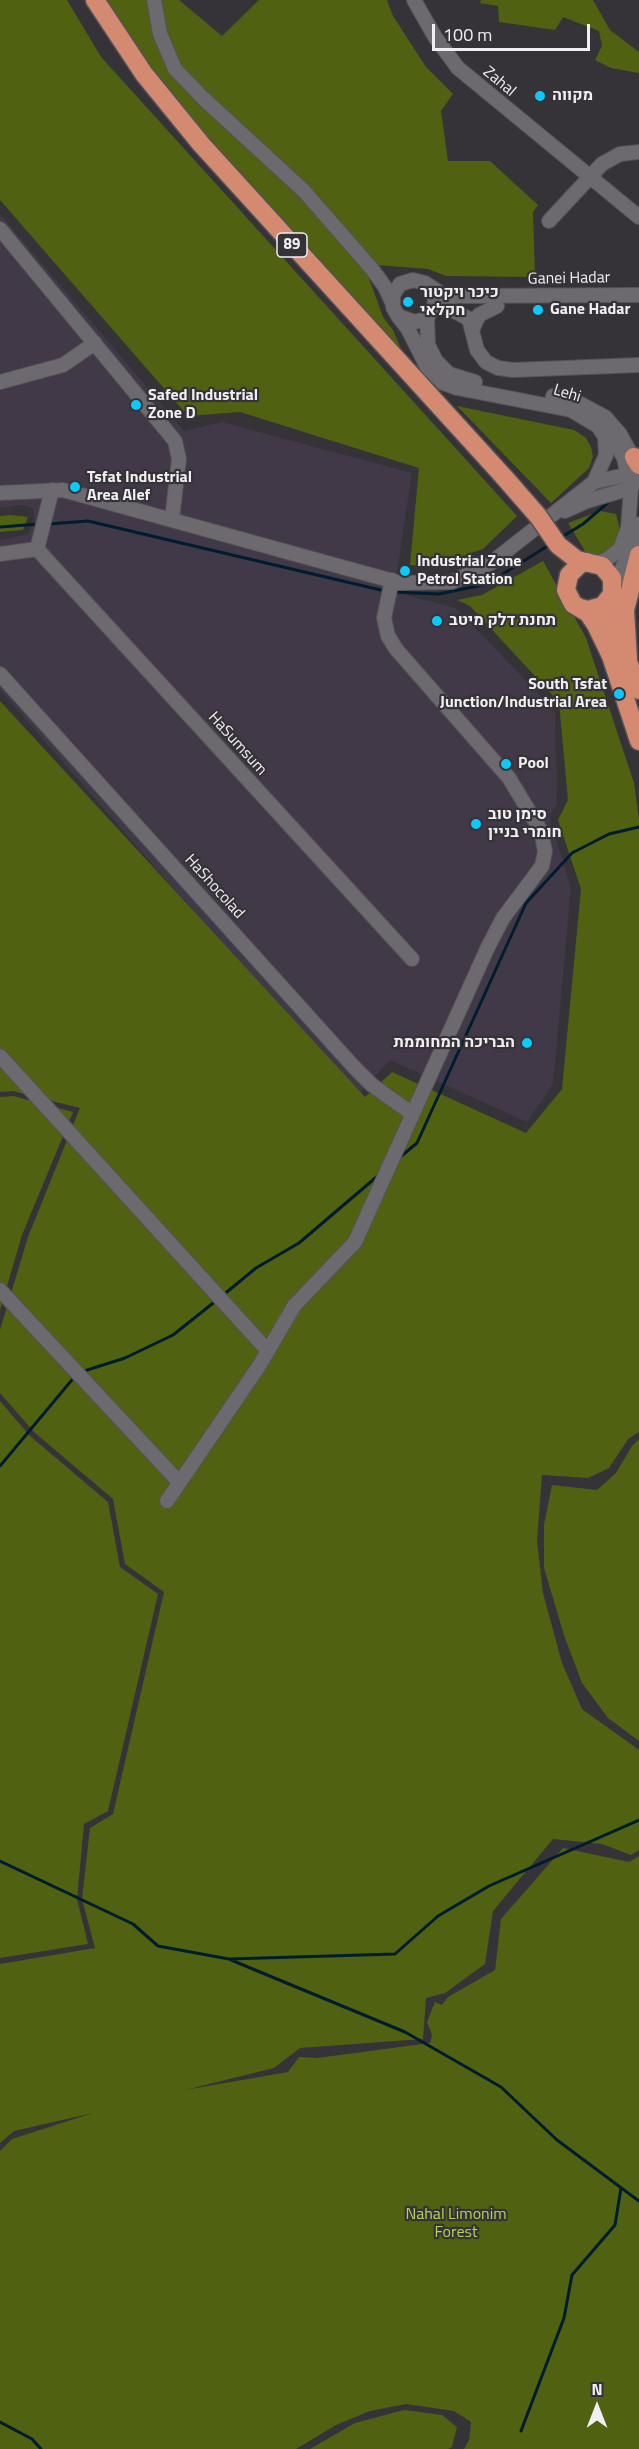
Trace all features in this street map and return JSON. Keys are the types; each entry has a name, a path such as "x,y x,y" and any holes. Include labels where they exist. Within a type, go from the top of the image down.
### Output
{"highway":[{"name":"89","path":"94,0 144,74 201,144 538,516 558,545 569,575 566,590 573,604 588,613 610,656 639,741"},
{"name":"89","path":"558,545 577,560 591,563 608,571 611,593 610,616 639,690"},
{"path":"628,659 625,610 639,555"},
{"path":"569,575 580,564 591,563"},
{"path":"580,608 596,609 611,593"}],"street":[{"path":"154,0 160,34 175,69 204,99 291,177 372,269 385,287 398,316 415,322 429,315 435,299 429,286 413,280 389,278 372,269"},
{"name":"Zahal","path":"414,0 435,37 458,68 639,217"},
{"path":"549,221 589,176 610,158 639,152"},
{"path":"0,229 175,441 179,459 172,519"},
{"path":"392,302 395,289 406,281 413,280"},
{"name":"Ganei Hadar","path":"429,286 443,295 456,296 639,295"},
{"name":"Ganei Hadar","path":"429,315 447,307 639,304"},
{"path":"472,330 479,315 497,306"},
{"path":"447,307 464,314 472,330 477,350 486,362 498,368 513,370 639,364"},
{"name":"Lehi","path":"429,315 432,354 449,374 466,381 577,402 597,411 614,425 635,475 635,520 632,549 611,593"},
{"name":"Lehi","path":"398,316 408,329 427,367 442,383 457,388 560,407 598,426 621,452 635,475"},
{"path":"0,382 63,364 95,343"},
{"path":"0,493 52,490 93,496 392,580 429,584 452,582 469,576 491,563 550,519 594,482 606,455 605,437 598,426"},
{"path":"594,482 635,475"},
{"path":"550,519 586,501 606,496 635,475"},
{"path":"0,554 38,549 52,490"},
{"path":"606,496 620,502 635,520"},
{"name":"Lehi","path":"591,563 606,560 620,549 635,520"},
{"name":"HaSumsum","path":"38,549 412,959"},
{"path":"167,1501 268,1351 294,1306 355,1242 411,1113 491,941 503,918 532,883 542,866 545,851 541,831 509,777 396,649 388,636 384,618 392,580"},
{"name":"HaShocolad","path":"0,674 352,1066 372,1085 411,1113"},
{"path":"0,1056 268,1351"},
{"path":"0,1290 179,1482"}],"shaded area":[{"path":"0,214 184,431 222,422 412,473 394,592 456,608 555,711 557,805 549,816 571,888 553,1084 527,1122 390,1060 356,1097 0,690 0,540 28,534 34,522 34,513 33,508 22,505 0,508"}],"green space":[{"path":"0,0 67,0 101,57 517,516 483,549 433,566 410,565 419,468 240,412 188,416 0,200"},
{"path":"105,0 147,0 154,35 170,73 199,104 287,182 367,273 383,317 393,330 407,363 200,134 158,80"},
{"path":"160,0 179,0 222,36 259,0 387,0 393,16 426,67 453,94 441,111 448,161 490,161 538,205 533,212 535,277 446,276 428,269 377,265 309,186 208,94 181,65 166,32"},
{"path":"481,0 593,0 610,30 639,52 639,73 611,68 595,60 602,46 599,31 563,17 555,30 499,22 498,6 480,3"},
{"path":"457,406 574,430 586,438 591,447 593,457 589,468 551,503"},
{"path":"600,511 616,514 620,530 611,550 604,556 593,557 585,551 568,523"},
{"path":"0,516 28,517 23,530 0,532"},
{"name":"Nahal Limonim Forest","path":"543,561 586,638 634,783 639,820 639,1432 628,1439 609,1468 588,1478 542,1475 537,1541 543,1593 562,1663 582,1709 639,1750 639,1850 631,1855 602,1844 553,1839 493,1911 485,1964 445,1993 426,1998 423,2039 300,2048 274,2068 185,2090 288,2072 299,2057 317,2058 430,2043 432,2035 427,2022 435,2002 442,2005 448,1997 495,1970 501,1919 563,1848 629,1862 639,1856 639,2449 464,2449 469,2440 471,2422 454,2411 406,2404 370,2411 336,2425 296,2449 0,2449 0,2151 12,2139 93,2113 14,2131 0,2143 0,1964 95,1948 82,1899 90,1828 113,1814 164,1592 125,1564 113,1499 34,1432 0,1393 0,1330 28,1237 80,1108 13,1091 0,1092 0,701 365,1097 392,1072 526,1133 562,1089 581,889 558,820 568,800 559,702 470,606 457,600 482,595"},
{"path":"13,1096 73,1112 22,1235 0,1310 0,1097"},
{"path":"0,1401 30,1436 108,1502 120,1567 158,1594 108,1811 84,1824 77,1899 88,1944 0,1958"},
{"path":"639,1439 639,1741 608,1718 582,1683 564,1635 544,1568 544,1525 552,1485 597,1490 616,1473 632,1446"},
{"path":"404,2410 442,2415 457,2427 452,2447 448,2449 310,2449 355,2423"}],"waterway":[{"path":"560,538 583,524 612,499"},
{"path":"49,524 88,521 385,591"},
{"path":"0,527 39,524"},
{"path":"394,592 439,594 487,584 549,545"},
{"path":"399,1158 417,1143 526,903 572,853 609,834 639,827"},
{"path":"222,1296 256,1268 299,1243 380,1174"},
{"path":"81,1372 125,1358 173,1335 217,1300"},
{"path":"0,1466 76,1375"},
{"path":"0,1861 133,1924 158,1946 229,1959 395,1954 438,1916 489,1886 639,1820"},
{"path":"231,1960 405,2032 501,2087 557,2140 639,2201"},
{"path":"521,2431 564,2318 572,2275 615,2225 621,2188"},
{"path":"0,2422 32,2439 41,2449"}],"place":[{"name":"מקווה","path":"540,96"},
{"name":"כיכר ויקטור חקלאי","path":"408,302"},
{"name":"Gane Hadar","path":"538,310"},
{"name":"Safed Industrial Zone D","path":"136,405"},
{"name":"Tsfat Industrial Area Alef","path":"75,487"},
{"name":"Industrial Zone Petrol Station","path":"405,571"},
{"name":"תחנת דלק מיטב","path":"437,621"},
{"name":"South Tsfat Junction/Industrial Area","path":"619,694"},
{"name":"Pool","path":"506,764"},
{"name":"סימן טוב חומרי בניין","path":"476,824"},
{"name":"הבריכה המחוממת","path":"527,1043"}]}
